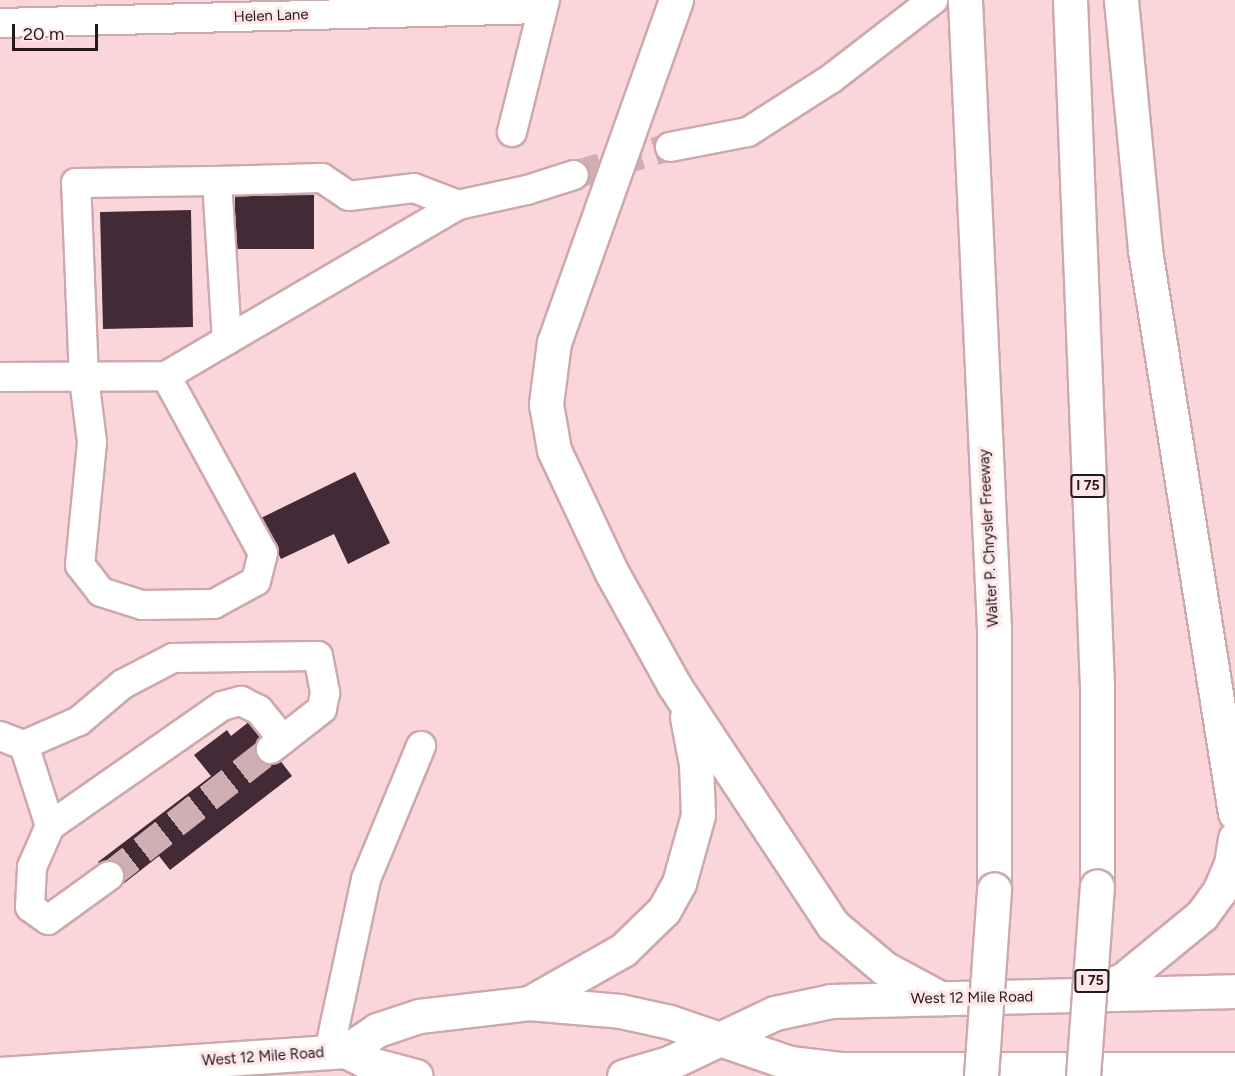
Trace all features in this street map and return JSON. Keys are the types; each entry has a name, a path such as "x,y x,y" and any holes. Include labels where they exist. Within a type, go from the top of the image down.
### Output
{"main road":[{"path":"676,0 564,307 548,375 546,404 554,450 567,480 674,685 833,925 884,968 940,998"},
{"name":"Walter P. Chrysler Freeway","path":"965,0 972,191 994,628 994,889 984,1073"},
{"name":"I 75","path":"1070,0 1097,686 1097,887 1083,1076"},
{"path":"1120,0 1145,250 1235,813"},
{"path":"528,1003 623,950 664,910 679,883 695,837 698,803 690,729 674,685"},
{"path":"1081,997 1124,979 1202,915 1219,892 1231,864 1235,838"},
{"name":"West 12 Mile Road","path":"624,1076 669,1064 716,1039 775,1013 831,1002 940,998 1081,997 1235,991"},
{"name":"West 12 Mile Road","path":"0,1074 338,1051 377,1030 419,1016 528,1003 620,1011 716,1039 790,1064 840,1069 984,1073 1194,1073 1235,1069"},
{"name":"West 12 Mile Road","path":"338,1051 405,1075"}],"lane":[{"path":"670,147 748,132 832,78 933,0"},
{"path":"512,132 544,4"},
{"name":"Helen Lane","path":"0,23 544,4"},
{"path":"0,378 84,379 166,376 458,205 527,190 574,175"},
{"path":"166,376 263,553 256,581 214,604 142,605 102,592 80,565 92,441 84,379 76,183 322,178 349,196 414,188 458,205"},
{"path":"217,181 227,340"},
{"path":"50,826 12,740 79,721 123,684 173,658 318,656 325,693 322,709 277,744 259,710 241,701 222,706 50,826 32,867 30,907 48,920 109,876"},
{"path":"338,1051 366,879 421,746"}],"building":[{"path":"314,195 314,249 235,249 235,196"},
{"path":"191,210 193,327 103,329 100,212"},
{"path":"355,472 390,543 348,564 334,534 281,559 261,518"},
{"path":"250,721 292,776 170,870 159,856 118,888 98,862 211,776 194,755 227,730 231,736"}],"tunnel":[{"path":"574,175 670,147"},
{"path":"109,876 271,749"}]}
